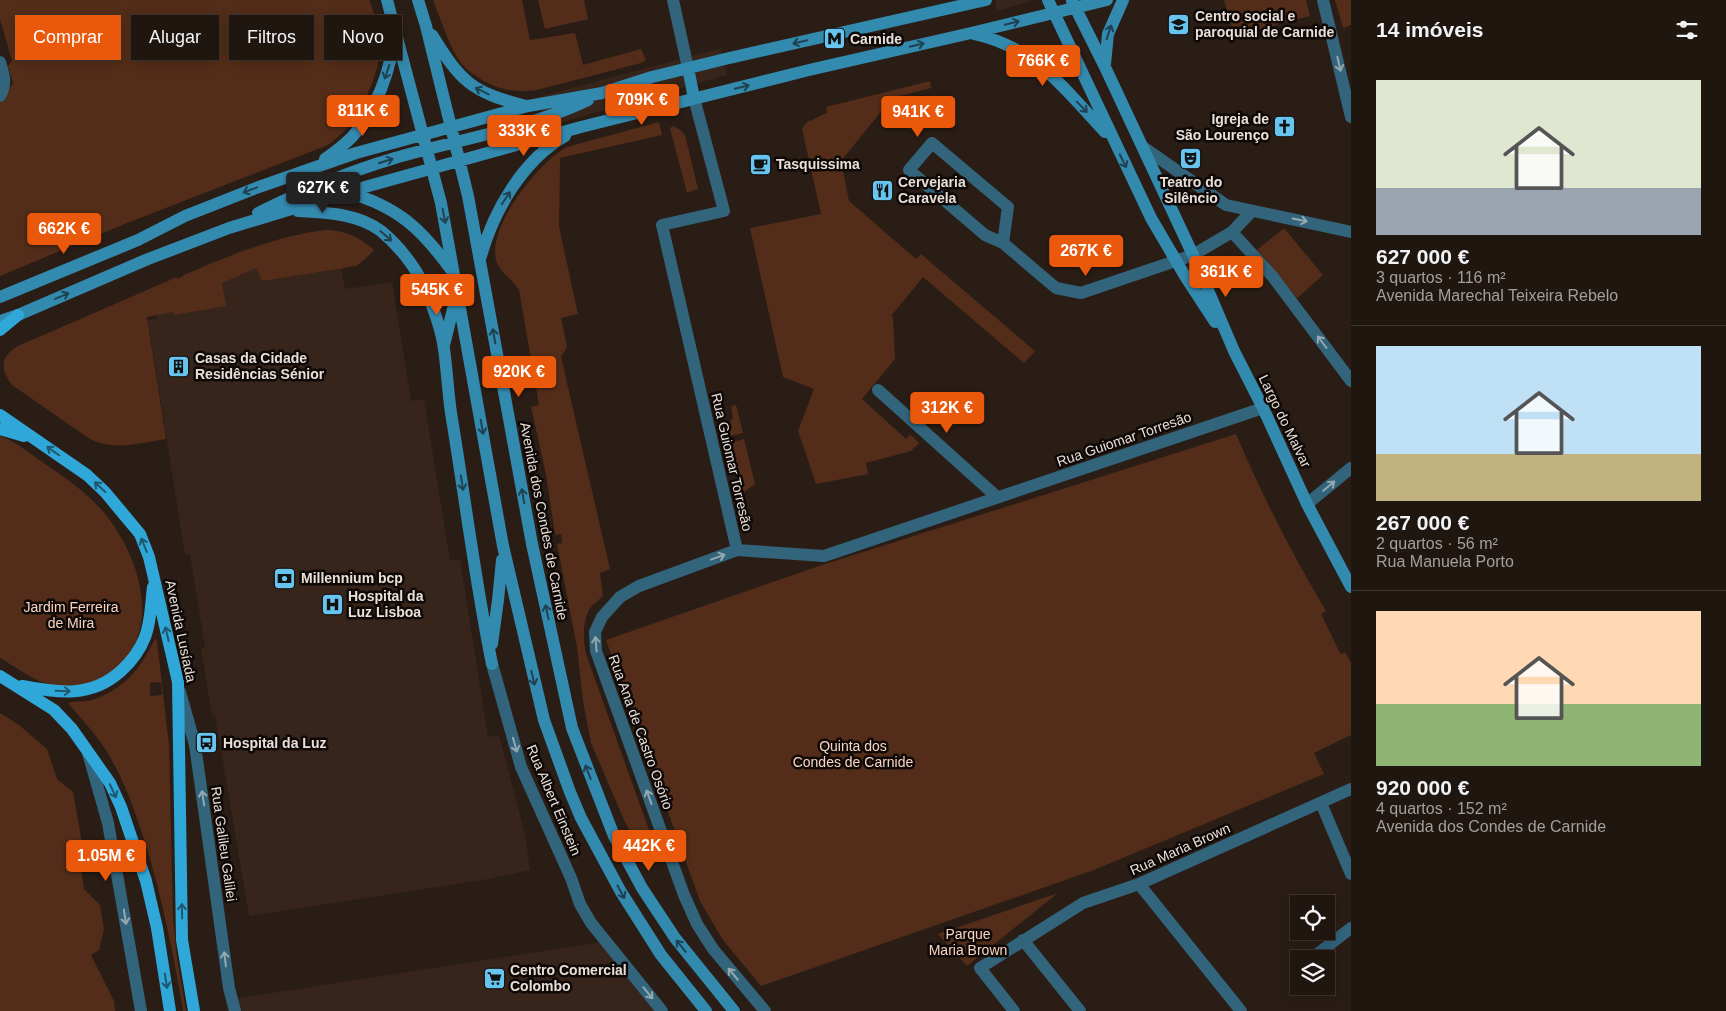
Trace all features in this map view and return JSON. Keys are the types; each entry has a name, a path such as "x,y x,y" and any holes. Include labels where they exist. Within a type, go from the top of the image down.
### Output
{"main road":[{"path":"387,0 392,15"},
{"name":"Avenida dos Condes de Carnide","path":"418,0 460,161 480,258 532,544 572,728 614,836 642,888 675,938 734,1011"},
{"path":"950,8 962,0"},
{"path":"0,297 138,240 185,216 356,153 528,106 602,93 688,68 986,0"},
{"name":"Largo do Malvar","path":"1048,0 1151,218 1176,261 1234,351"},
{"path":"0,321 148,259 229,228 347,192 582,126 809,70 971,34 1053,13 1074,4 1107,0"},
{"path":"1105,67 1108,34 1123,0"},
{"name":"Largo do Malvar","path":"1074,4 1193,255 1234,351 1263,408 1307,504 1351,587"},
{"path":"426,26 449,63 468,82 487,94 528,106"},
{"path":"971,34 991,38 1019,50 1043,66 1113,140"},
{"path":"402,52 443,213 503,546 544,720 570,792 595,844 631,910 661,955 706,1011"},
{"path":"312,168 347,142 364,121 379,93 391,60"},
{"path":"688,68 694,98"},
{"path":"229,228 306,190 371,166 540,119 564,111 602,93"},
{"path":"480,258 491,225 511,190 536,158 550,144 582,126"},
{"path":"347,192 386,207 406,219 424,235 454,274"},
{"path":"290,210 335,213 369,224 391,241 423,283 444,348 450,404 492,664"},
{"path":"444,348 458,291"},
{"path":"0,330 18,315"},
{"path":"0,406 14,424"},
{"name":"Avenida Lusíada","path":"0,415 87,475 105,492 140,534 149,557 178,682 182,940 194,1011"},
{"path":"0,429 36,439"},
{"path":"492,664 492,640 503,546"},
{"path":"15,684 68,692 87,690 104,684 115,677 132,659 146,636 154,578"},
{"path":"0,676 54,710 72,729 110,782 121,807 146,881 157,928 170,1011"}],"street":[{"path":"673,0 688,68"},
{"path":"1323,0 1351,118"},
{"path":"0,62 5,86 0,96"},
{"name":"Rua Guiomar Torresão","path":"694,98 724,211 662,225 737,550 824,556 1263,408"},
{"path":"1003,243 1008,207 932,143 909,170 985,235 1003,243 1056,288 1081,293 1193,255 1232,232 1252,211"},
{"path":"1142,147 1226,205 1351,232"},
{"path":"1232,232 1273,277 1351,381"},
{"path":"878,390 997,497"},
{"path":"1307,504 1351,468"},
{"name":"Rua Ana de Castro Osório","path":"737,550 638,586 620,597 602,617 595,632 594,641 684,895 713,949 765,1011"},
{"name":"Rua Albert Einstein","path":"492,664 521,767 585,913 591,924 662,1011"},
{"name":"Rua Galileu Galilei","path":"178,682 195,745 229,988 235,1011"},
{"path":"87,750 108,823 141,1011"},
{"name":"Rua Maria Brown","path":"1014,1011 980,968 1083,903 1139,884 1351,790"},
{"path":"1321,803 1351,874"},
{"path":"1139,884 1241,1011"},
{"path":"1323,950 1351,928"},
{"path":"1023,940 1080,1011"}],"shaded area":[{"path":"995,0 1036,0 997,11"},
{"path":"721,48 727,75 546,127 538,97"},
{"name":"Hospital da Luz Lisboa","path":"327,230 340,231 353,236 374,250 358,265 341,269 345,289 392,282 411,401 424,399 450,561 460,559 488,737 499,735 525,835 530,870 488,879 249,916 215,715 212,715 201,648 205,647 190,555 185,555 148,320 157,319 157,310 175,282 184,275 241,251"},
{"name":"Centro Comercial Colombo","path":"603,942 659,1011 237,1011 235,999"}],"green space":[{"path":"0,0 369,0 375,15 324,15 324,60 378,60 372,83 355,118 328,145 127,223 0,276 0,103 13,83 8,66 12,61 0,19"},
{"path":"433,0 522,0 530,40 575,33 583,65 641,49 646,60 641,63 537,90 514,91 500,88 476,76 461,63 448,39"},
{"path":"538,0 584,0 588,19 545,29"},
{"path":"1224,0 1306,0 1310,16 1234,36"},
{"path":"1335,0 1351,0 1351,25 1343,28"},
{"path":"930,81 931,88 892,98 841,161 849,201 916,259 921,254 1035,351 1024,363 923,277 891,316 893,317 895,359 862,399 906,439 910,434 919,443 911,451 866,463 868,474 816,484 798,431 814,389 783,377 750,228 821,214 802,129 808,121 827,113 826,107"},
{"path":"659,122 662,135 560,158 559,227 578,314 561,318 567,347 561,357 610,569 600,573 603,596 588,612 584,630 584,643 586,654 659,858 645,861 624,820 591,743 583,701 577,647 557,544 562,543 561,534 555,535 546,474 531,407 539,405 519,290 499,267 495,249 506,215 529,181 555,155 567,147"},
{"path":"673,126 685,135 698,189 687,193 670,128"},
{"path":"1284,228 1323,275 1297,298 1257,250"},
{"path":"327,230 352,236 374,250 356,266 262,281 256,268 222,283 226,306 174,315 173,312 147,317 166,439 137,444 108,445 99,443 90,439 12,385 5,373 5,359 18,346 177,277 178,279 236,254 290,236"},
{"path":"736,405 743,433 726,437 724,429 733,418 731,406"},
{"name":"Quinta dos Condes de Carnide","path":"1236,434 1278,524 1326,611 1321,614 1339,651 1341,654 1345,652 1351,663 1351,735 1314,753 1324,774 1094,870 761,986 723,940 700,901 606,640 819,566"},
{"name":"Jardim Ferreira de Mira","path":"0,436 19,445 78,488 96,504 105,513 119,534 135,568 142,606 141,624 136,642 126,658 112,672 93,682 72,686 50,685 35,679 0,658"},
{"path":"744,439 755,484 744,492 734,470 728,443"},
{"path":"155,639 157,641 169,746 173,917 177,958 186,1011 183,1011 172,948 157,886 146,845 130,800 116,767 106,750 68,703 92,700 114,690 137,669","holes":["161,682 162,695 150,696 150,683"]},
{"path":"0,713 19,725 47,749 57,779 73,792 86,866 81,867 84,889 100,905 104,929 99,950 91,955 114,1001 115,1011 0,1011"},
{"name":"Parque Maria Brown","path":"1058,893 967,966 938,934"}],"place":[{"name":"Centro social e paroquial de Carnide","path":"1179,24"},
{"name":"Carnide","path":"834,39"},
{"name":"Igreja de São Lourenço","path":"1285,127"},
{"name":"Teatro do Silêncio","path":"1191,159"},
{"name":"Tasquissima","path":"760,164"},
{"name":"Cervejaria Caravela","path":"882,190"},
{"name":"Casas da Cidade Residências Sénior","path":"179,366"},
{"name":"Millennium bcp","path":"285,578"},
{"name":"Hospital da Luz Lisboa","path":"332,604"},
{"name":"Hospital da Luz","path":"207,743"},
{"name":"Centro Comercial Colombo","path":"494,978"}]}
